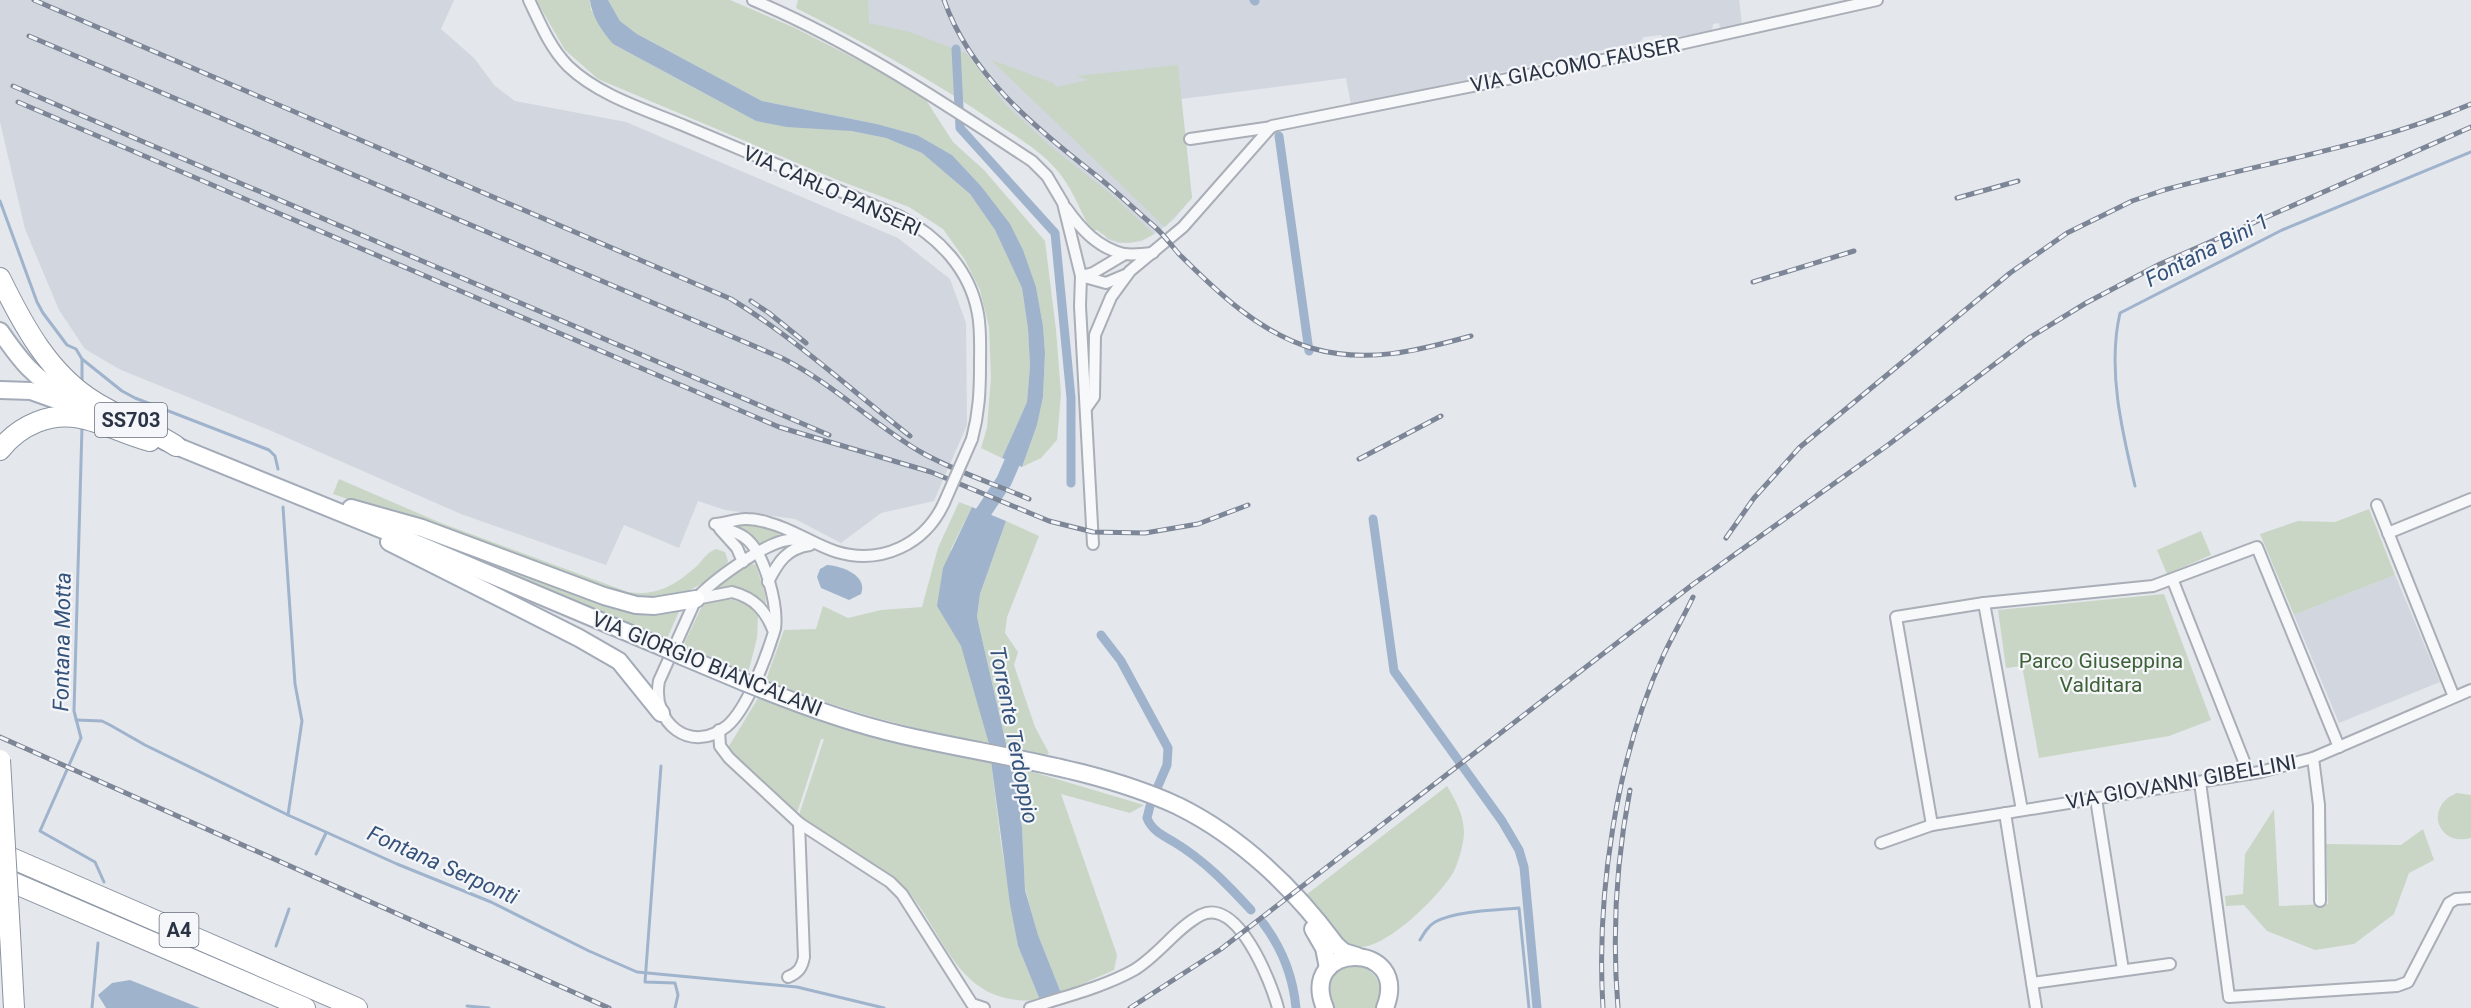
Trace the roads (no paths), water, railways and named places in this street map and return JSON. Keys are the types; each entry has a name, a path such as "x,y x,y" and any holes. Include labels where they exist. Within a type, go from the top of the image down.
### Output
{"highway":[{"name":"SS703","path":"0,278 36,345 60,373 82,405 147,440 176,446"},
{"name":"SS703","path":"0,450 12,437 30,425 82,405"},
{"path":"0,760 14,1008"},
{"name":"A4","path":"0,853 357,1008"},
{"name":"A4","path":"0,877 306,1008"},
{"path":"0,971 4,1008"}],"main road":[{"name":"VIA GIORGIO BIANCALANI","path":"0,331 29,370 82,405 110,419 816,710 900,735 1068,771 1141,792 1197,816 1252,855 1297,899"},
{"name":"VIA GIORGIO BIANCALANI","path":"0,390 31,391 82,405"},
{"path":"272,486 422,528 604,596 636,605 654,606 696,599"},
{"path":"272,486 579,638 619,661 661,712"},
{"path":"1297,899 1344,952 1369,959 1379,965 1386,975 1389,986 1389,998 1385,1008"},
{"path":"1297,899 1321,942 1328,968"},
{"path":"1325,1008 1320,987 1328,968 1337,961 1358,956"}],"street":[{"name":"VIA CARLO PANSERI","path":"530,0 545,35 557,52 568,67 590,83 920,227 958,264 970,287 978,314 981,398 972,439 944,503 927,531 897,550 864,556 837,552 772,524 745,518 729,524 715,524"},
{"path":"753,0 798,19 856,50 953,109 1032,161 1047,176 1080,228 1099,244 1125,254 1153,254"},
{"name":"VIA GIACOMO FAUSER","path":"1190,139 1272,126 1653,50 1877,0"},
{"path":"1081,276 1106,283 1126,274 1153,254 1183,227 1272,126"},
{"path":"1063,203 1081,276 1080,306 1093,544"},
{"path":"1081,276 1093,273 1125,254"},
{"path":"1087,407 1094,397 1095,335 1111,297 1126,274"},
{"path":"2388,533 2471,499"},
{"path":"2377,505 2454,697"},
{"path":"715,524 745,538 757,554 777,614 774,632 765,659 740,711 725,727 699,737 685,735 664,721 657,690 659,681 696,599 732,592 745,595 768,616 774,632"},
{"path":"715,524 737,548 743,562"},
{"name":"VIA CARLO PANSERI","path":"696,599 706,588 743,562 789,539 817,544"},
{"path":"768,582 781,558 802,546 817,544"},
{"path":"1932,825 1896,617 1984,603 2156,586 2258,547 2339,747"},
{"path":"2173,580 2249,774"},
{"path":"1984,603 2022,810"},
{"name":"VIA GIOVANNI GIBELLINI","path":"1881,843 1932,825 2249,774 2313,758 2471,690"},
{"path":"719,730 720,746 729,758 800,823 891,882 902,894 972,1006 984,1008"},
{"path":"2313,758 2319,805 2320,901"},
{"path":"2200,782 2229,1002 2397,986 2408,982 2449,903 2456,899 2471,898"},
{"path":"2096,798 2123,970"},
{"path":"2005,813 2036,1008"},
{"path":"788,977 797,974 804,957 800,823"},
{"path":"1030,1008 1134,969 1156,954 1200,916 1217,912 1235,923 1256,954 1273,989 1278,1008"},
{"path":"2032,983 2170,964"}],"water":[{"path":"590,0 608,0 620,21 637,34 762,101 877,124 917,135 952,155 981,186 1010,224 1023,250 1036,287 1043,326 1045,353 1043,397 1037,425 1022,467 1002,458 1027,402 1030,366 1022,288 995,230 970,194 922,153 886,138 851,131 787,127 756,121 613,44 598,24"},
{"path":"972,507 1006,521 980,594 977,617 1007,748 989,744 961,646 937,606 943,568"},
{"path":"827,565 840,567 858,577 861,582 861,594 849,600 821,588 817,577 820,569"},
{"path":"991,761 1013,766 1022,827 1025,890 1038,935 1061,993 1040,1000 1018,946 1010,904"},
{"path":"130,980 200,1008 106,1008 98,995 112,983"}],"waterway":[{"path":"956,49 960,128 1055,233 1071,398 1071,483"},
{"path":"1279,136 1309,351"},
{"name":"Fontana Bini 1","path":"2135,486 2121,422 2116,378 2116,334 2120,313 2282,230 2471,152"},
{"name":"Fontana Serponti","path":"0,201 37,302 67,345 76,349 82,359 122,391 135,398 269,450 275,456 278,469"},
{"name":"Fontana Motta","path":"82,359 82,384"},
{"name":"Fontana Motta","path":"82,427 74,711 81,738 40,831 95,862 104,882"},
{"name":"Torrente Terdoppio","path":"971,531 1004,481 1021,442"},
{"name":"Fontana Serponti","path":"283,507 295,684 302,721 288,815 397,864 491,902 589,951 637,972 797,987 884,1008"},
{"path":"1373,519 1394,671 1502,821 1519,850 1524,867 1537,1008"},
{"path":"1101,635 1121,661 1168,748 1167,765 1158,786"},
{"path":"76,720 102,721 145,745 288,815"},
{"path":"661,766 645,982 675,983 678,995 675,1008"},
{"path":"1150,806 1147,818 1155,830 1205,865 1251,910"},
{"path":"316,854 326,833"},
{"path":"1420,940 1430,926 1443,918 1519,908 1529,1008"},
{"path":"276,946 289,909"},
{"path":"1263,923 1286,963 1296,1008"},
{"name":"Fontana Motta","path":"92,1008 98,943"},
{"path":"467,1006 489,1008"}],"railway":[{"path":"34,0 731,299 778,330 910,436"},
{"path":"944,0 955,27 970,52 1006,97 1048,137 1155,227 1208,282 1256,321 1292,341 1311,348 1352,355 1411,351 1471,336"},
{"path":"29,36 782,358 818,379 919,451 959,471 1029,499"},
{"path":"13,86 829,435"},
{"path":"18,102 779,427 931,472 1049,521 1093,532 1145,533 1198,524 1248,505"},
{"path":"1726,538 1754,498 1800,447 2010,273 2067,233 2132,201 2164,190 2358,142 2434,119 2471,104"},
{"path":"1130,1008 1221,949 1692,585 1888,445 2029,338 2086,303 2160,264 2471,127"},
{"path":"1957,198 2018,181"},
{"path":"1753,282 1854,251"},
{"path":"751,301 806,343"},
{"path":"1359,459 1441,416"},
{"path":"1603,1008 1603,920 1613,828 1622,782 1647,694 1693,597"},
{"path":"0,737 609,1008"},
{"path":"1618,1008 1615,953 1616,899 1621,844 1630,790"}],"park label":[{"name":"Parco Giuseppina Valditara","path":"2101,673"}]}
